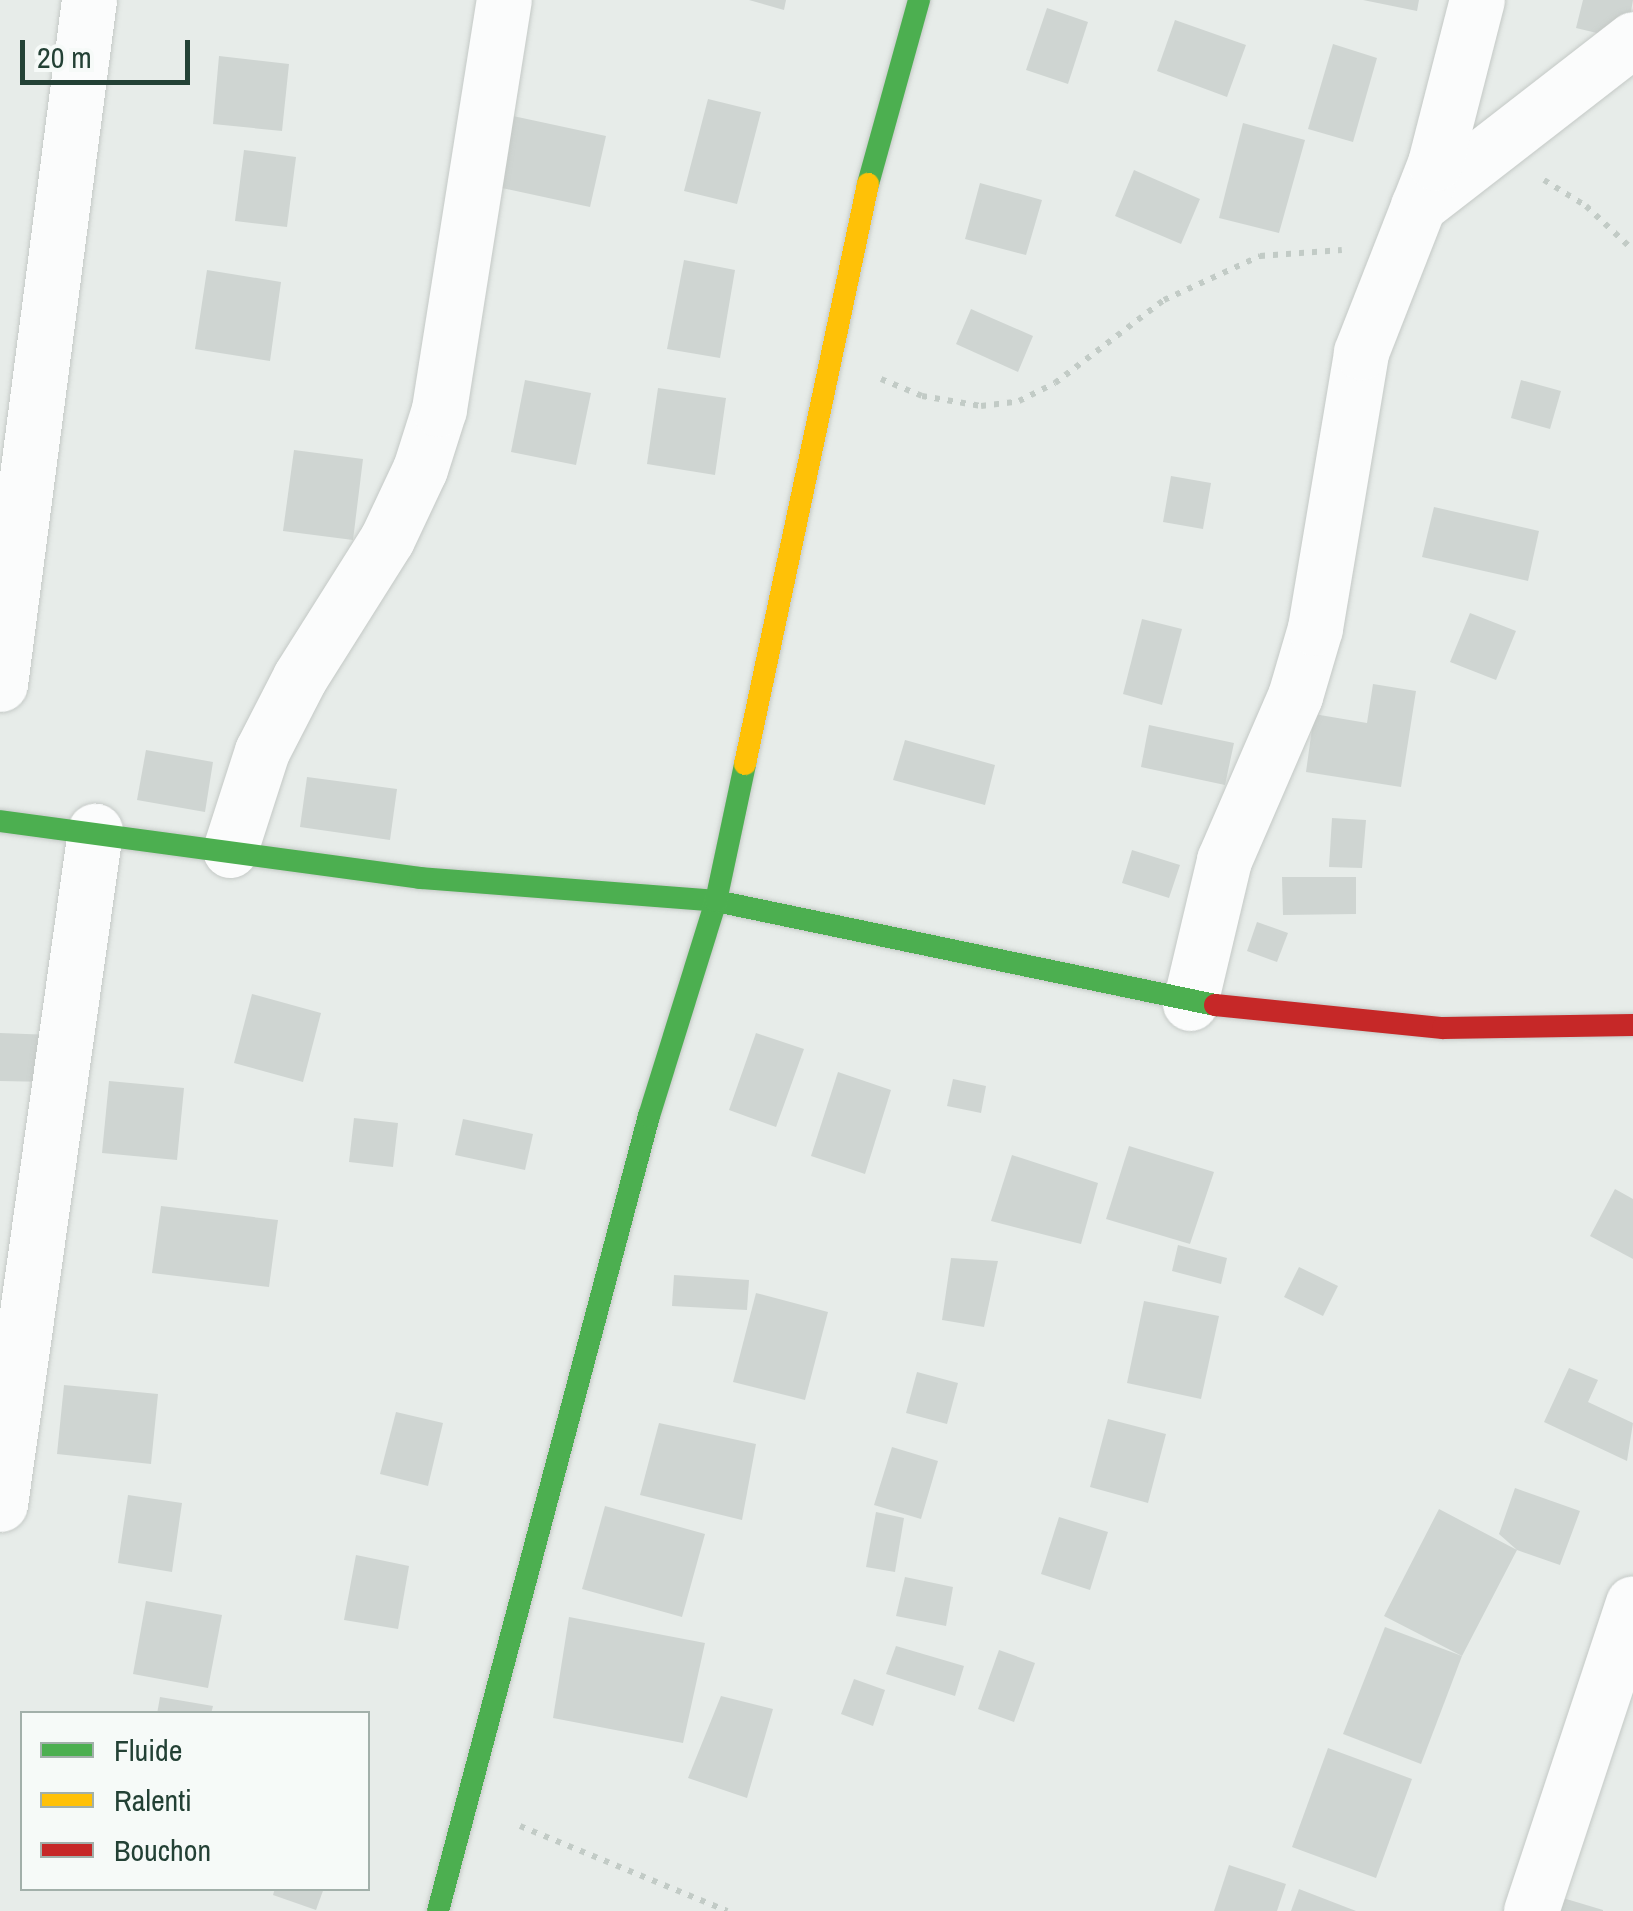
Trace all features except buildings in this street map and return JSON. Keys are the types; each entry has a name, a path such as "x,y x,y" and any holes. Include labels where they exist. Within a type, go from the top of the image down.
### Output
{"street":[{"path":"0,684 89,0"},
{"path":"230,850 262,751 300,677 387,539 425,454 440,408 504,0"},
{"path":"438,1911 649,1116 716,901 858,221 919,0"},
{"path":"1190,1003 1224,860 1295,696 1315,628 1360,352 1408,228 1477,0"},
{"path":"1408,228 1633,40"},
{"path":"0,821 420,878 716,901 1190,1003 1443,1028 1633,1025"},
{"path":"0,1504 95,831"},
{"path":"1530,1911 1633,1602"}],"path":[{"path":"1496,151 1586,206 1633,250"},
{"path":"828,356 922,396 981,406 1019,402 1055,382 1164,300 1260,256 1408,228"},
{"path":"466,1804 727,1911"}],"traffic: fast":[{"path":"868,184 919,0"},
{"path":"438,1911 649,1116 716,901 745,764"},
{"path":"0,821 420,878 716,901 1215,1005"}],"traffic: slow":[{"path":"745,764 868,184"}],"traffic: jam":[{"path":"1215,1005 1443,1028 1633,1025"}]}
